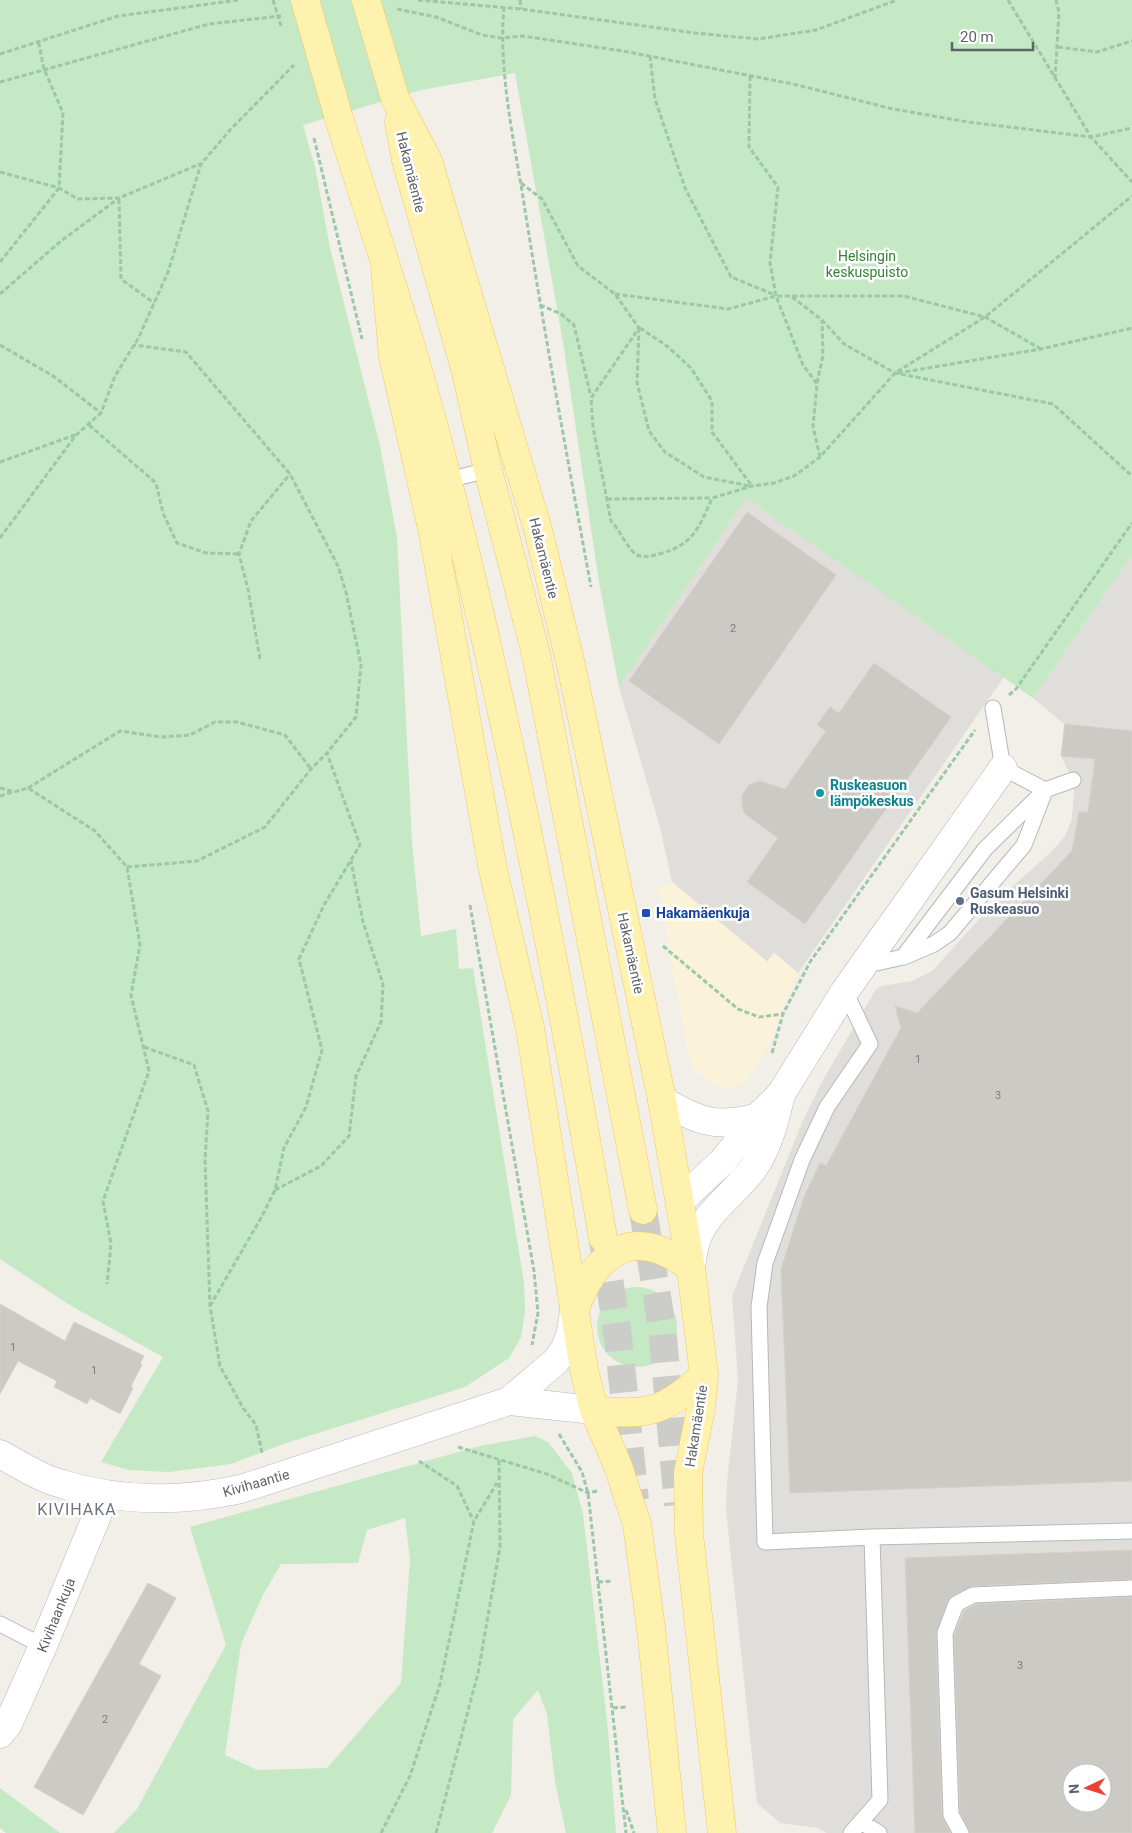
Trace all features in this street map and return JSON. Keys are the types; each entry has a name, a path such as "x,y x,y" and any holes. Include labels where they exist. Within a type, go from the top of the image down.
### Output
{"main road":[{"path":"305,0 338,115 412,348 448,480 491,659 567,1026 611,1244 610,1255 594,1269 583,1287 574,1311"},
{"name":"Hakamäentie","path":"378,4 406,160 466,372 488,470 536,654 643,1210"},
{"name":"Hakamäentie","path":"395,98 428,161 538,530 571,665 662,1100 691,1268 704,1375 701,1408 688,1473 689,1534 722,1833"},
{"path":"385,266 393,356 433,534 493,870 530,1028 584,1370 594,1410 618,1466 636,1524 651,1628 672,1833"},
{"path":"611,1244 680,1202"},
{"path":"611,1244 659,1249 674,1255 691,1268"},
{"path":"594,1410 636,1413 655,1410 672,1402 704,1375"}],"street":[{"path":"680,1202 723,1161 758,1117 781,1094 862,966 1003,768"},
{"path":"691,1268 696,1241 705,1223 734,1191 762,1154 773,1127 781,1094"},
{"path":"662,1100 699,1119 716,1124 736,1123 758,1117"},
{"name":"Kivihaantie","path":"0,1454 62,1484 106,1494 155,1500 207,1496 241,1489 509,1401 555,1362 565,1349 571,1332 574,1311"},
{"name":"Kivihaantie","path":"509,1401 594,1410"},
{"name":"Kivihaankuja","path":"0,1734 8,1724 43,1646 106,1494"}],"lane":[{"path":"448,480 488,470"},
{"path":"993,708 1003,768 1045,790"},
{"path":"903,957 985,849 1045,790 1073,780"},
{"path":"862,966 903,957 934,944 956,926 1024,845 1045,790"},
{"path":"845,991 870,1044 827,1107 802,1160 766,1263 760,1298 765,1542 1132,1531"},
{"path":"851,1833 880,1800 872,1538"},
{"path":"961,1833 951,1815 945,1633 956,1604 973,1595 1132,1588"},
{"path":"0,1624 43,1646"},
{"path":"861,1822 879,1833"}],"path":[{"path":"0,54 38,40 118,16 239,0"},
{"path":"418,0 521,8 695,34 758,39 816,30 897,0"},
{"path":"520,0 521,8"},
{"path":"1008,0 1091,137 1132,182"},
{"path":"1055,79 1059,12 1056,0"},
{"path":"378,4 436,17 482,35 501,38 523,36 650,56 750,76 893,109 968,122 1091,137 1132,128"},
{"path":"504,7 501,38 521,183 540,305 591,587"},
{"path":"0,82 208,24 262,17"},
{"path":"0,262 59,188 63,113 44,69 38,40"},
{"path":"1058,47 1098,52 1132,41"},
{"path":"650,56 655,99 685,188 732,277 776,296"},
{"path":"0,538 76,435 101,413 114,376 134,345 168,272 201,164 230,130 298,62"},
{"path":"750,76 749,147 778,187 770,262 776,296 803,365 817,384"},
{"path":"313,133 362,342"},
{"path":"0,294 61,241 119,198 201,164"},
{"path":"0,172 59,188 78,199 119,198"},
{"path":"521,183 542,199 578,266 614,294 639,328 667,346 692,368 712,401 712,432 752,486"},
{"path":"607,499 712,498 752,486 774,483 794,476 820,457 894,373 985,317 1132,196"},
{"path":"119,198 121,279 154,303"},
{"path":"614,294 728,309 776,296 904,296 985,317 1041,349"},
{"path":"791,296 822,320 844,344 894,373 1052,404 1132,476"},
{"path":"540,305 561,314 574,325 591,398 593,427 611,522 621,531 631,551 637,555 650,557 671,551 692,538 712,498"},
{"path":"820,457 813,426 817,384 823,355 822,320"},
{"path":"591,398 639,328"},
{"path":"639,328 637,382 649,431 665,452 704,477 752,486"},
{"path":"894,373 1041,349 1132,328"},
{"path":"0,345 53,376 101,413"},
{"path":"127,867 197,861 265,827 311,769 327,753 356,717 362,665 346,592 338,566 290,474 186,352 134,345"},
{"path":"89,425 156,483 163,513 177,543 206,553 239,554"},
{"path":"0,462 76,435"},
{"path":"260,659 248,589 239,554 250,521 290,474"},
{"path":"771,1058 783,1014 810,962 973,732 993,708 1016,689 1132,523"},
{"path":"0,796 28,788 120,731 161,737 190,735 215,722 237,722 284,734 311,769"},
{"path":"210,1306 275,1190 284,1148 306,1107 322,1050 299,959 324,905 360,845 327,753"},
{"path":"0,788 14,792"},
{"path":"28,788 95,831 127,867 140,945 131,995 150,1070 103,1201 111,1244 107,1284"},
{"path":"275,1190 321,1166 350,1136 356,1076 380,1022 383,984 363,922 351,861"},
{"path":"470,904 538,1298 535,1330 530,1352"},
{"path":"663,946 738,1009 759,1017 783,1014"},
{"path":"144,1047 194,1065 208,1111 205,1160 210,1306 220,1366 242,1408 256,1425 264,1461"},
{"path":"557,1431 582,1472 588,1493 626,1833"},
{"path":"456,1447 547,1474 588,1493"},
{"path":"411,1456 457,1486 474,1521"},
{"path":"436,1833 478,1673 500,1547 497,1483 499,1459"},
{"path":"381,1833 410,1776 440,1684 474,1521 497,1483"},
{"path":"598,1582 613,1581"},
{"path":"613,1708 626,1707"},
{"path":"624,1805 634,1833"}],"shaded area":[{"path":"746,498 1004,677 798,973 774,953 768,962 672,882 660,827 619,687"},
{"path":"1132,555 1132,1833 827,1833 818,1828 780,1823 757,1803 726,1510 727,1482 738,1380 732,1296 804,1118 823,1080 876,989 882,986 912,981 932,971 994,903 1052,851 1065,836 1072,819 1074,792 1073,780 1061,756 1064,724 1033,698"}],"green space":[{"name":"Helsingin keskuspuisto","path":"0,0 1132,0 1132,555 1033,698 746,498 619,687 599,582 563,342 515,73 421,90 303,125 315,167 330,248 380,446 397,537 412,842 421,936 456,929 459,969 473,968 524,1283 525,1312 521,1337 509,1358 465,1387 283,1444 231,1464 169,1472 129,1470 101,1462 163,1357 68,1304 0,1259"},
{"path":"637,1287 652,1290 665,1299 674,1312 677,1327 674,1342 665,1355 652,1364 637,1367 622,1364 609,1355 600,1342 597,1327 600,1312 609,1299 622,1290"},
{"path":"535,1436 548,1442 572,1473 583,1514 608,1730 616,1833 566,1833 555,1782 547,1714 538,1690 513,1719 511,1795 492,1833 114,1833 137,1809 226,1645 190,1527 480,1446","holes":["405,1518 410,1560 401,1683 327,1768 257,1770 225,1755 241,1644 263,1595 281,1564 358,1563 367,1530"]},
{"path":"0,1788 60,1833 6,1833 0,1828"}],"sand":[{"path":"672,882 767,962 774,953 798,973 782,1007 769,1045 747,1081 734,1088 713,1085 693,1068 687,1049 658,888"}],"building":[{"path":"747,512 836,575 719,744 629,681"},
{"name":"Ruskeasuon lämpökeskus","path":"874,663 951,717 805,924 747,882 778,838 745,814 742,807 742,795 749,785 760,781 785,789 826,731 817,725 830,707 839,713"},
{"path":"1065,724 1132,731 1132,1481 790,1493 781,1269 804,1197 820,1163 826,1166 901,1028 895,1006 917,1013 1072,851 1079,812 1088,812 1095,759 1061,756"},
{"path":"0,1304 65,1341 74,1322 144,1356 140,1364 142,1365 131,1386 133,1388 120,1414 90,1398 87,1404 54,1387 57,1381 18,1361 0,1394"},
{"path":"1132,1550 1132,1579 973,1586 952,1596 948,1600 936,1633 942,1815 950,1833 915,1833 905,1558"},
{"path":"148,1583 176,1598 139,1664 161,1676 83,1815 34,1787"},
{"path":"1132,1597 1132,1833 970,1833 960,1812 954,1635 964,1611 976,1604"}],"tunnel":[{"path":"643,1210 662,1327 678,1505"},
{"path":"603,1240 618,1337 635,1500"}],"place":[{"name":"Ruskeasuon lämpökeskus","path":"820,793"},
{"name":"Gasum Helsinki Ruskeasuo","path":"960,901"},
{"name":"Hakamäenkuja","path":"646,913"}],"district":[{"name":"KIVIHAKA","path":"77,1509"}]}
